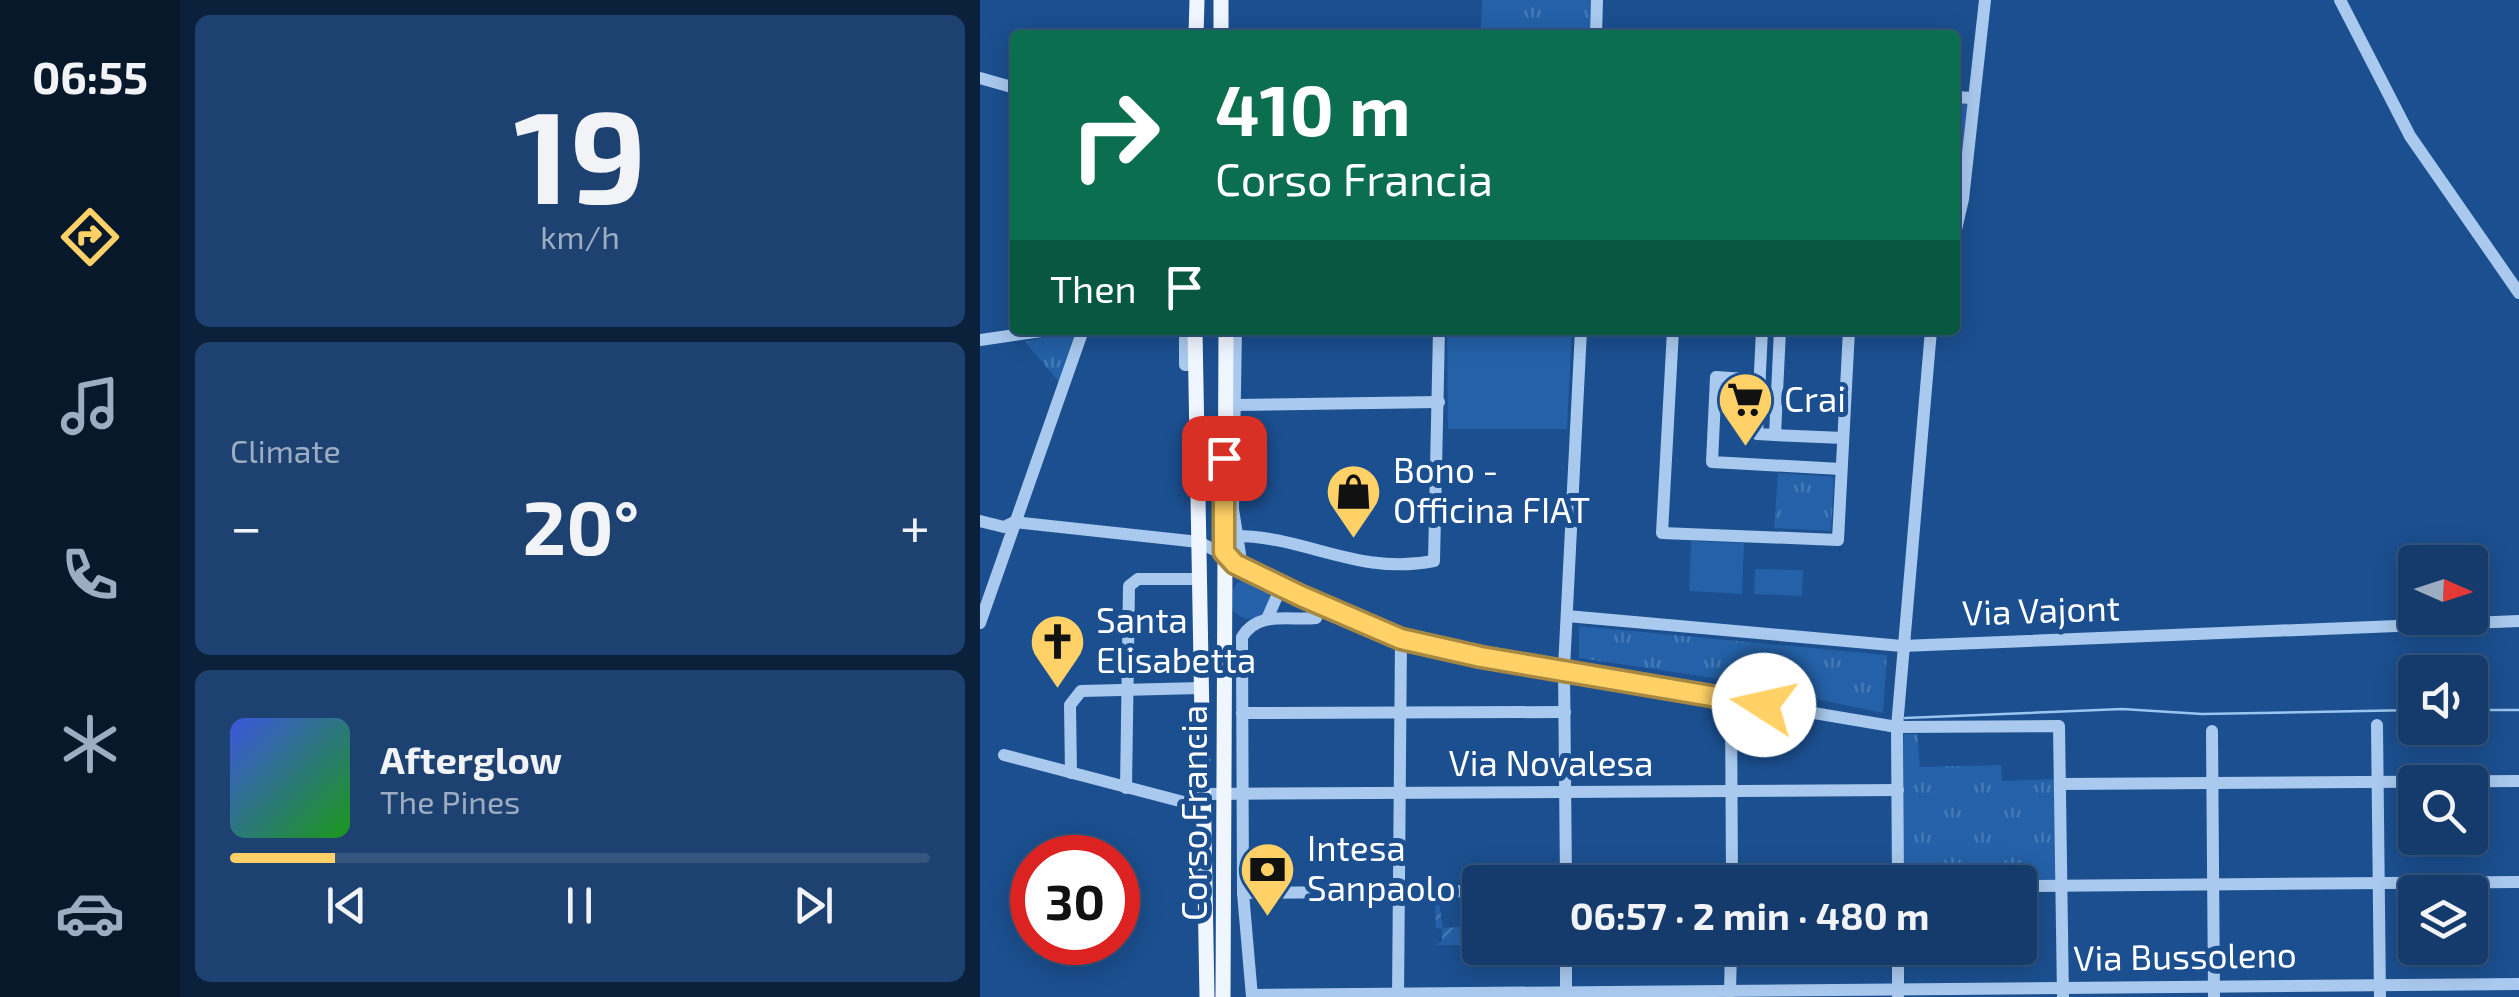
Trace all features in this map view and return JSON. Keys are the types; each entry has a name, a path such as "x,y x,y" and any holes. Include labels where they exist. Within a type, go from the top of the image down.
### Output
{"main road":[{"path":"1194,30 1197,0"},
{"path":"1221,0 1221,30"},
{"name":"Corso Francia","path":"1195,335 1207,997"},
{"name":"Corso Francia","path":"1223,997 1234,795 1224,552 1226,335"}],"street":[{"path":"1596,30 1597,0"},
{"path":"1960,212 1985,0"},
{"path":"2340,0 2410,136 2519,293"},
{"path":"980,78 1010,87"},
{"path":"1960,97 1972,98"},
{"path":"980,340 1014,335"},
{"path":"980,623 1081,335"},
{"name":"Corso Francia","path":"1185,335 1185,365 1194,365"},
{"path":"1236,335 1235,536 1242,567"},
{"path":"1235,536 1266,536 1354,563 1434,560 1439,335"},
{"path":"1566,865 1564,668 1581,335"},
{"path":"1673,335 1662,532 1838,540 1848,335"},
{"path":"1762,335 1757,434 1843,438"},
{"path":"1775,435 1780,335"},
{"path":"1898,865 1896,728 1930,335"},
{"path":"1760,380 1716,377 1712,462 1841,469"},
{"path":"1235,406 1438,402"},
{"path":"980,521 1004,527 1014,522 1200,542 1224,552 1242,567 1281,586 1332,619"},
{"name":"Corso Francia","path":"1126,788 1128,586 1138,579 1200,579"},
{"path":"1267,618 1281,586"},
{"path":"1267,618 1319,612 1401,639 1481,657 1564,668 1896,728 2045,723 2060,726 2064,993"},
{"name":"Via Vajont","path":"1566,616 1902,646 2519,621"},
{"name":"Corso Francia","path":"1252,996 1234,795 1242,713 1242,637 1249,626 1267,618"},
{"path":"1398,996 1401,639"},
{"name":"Corso Francia","path":"1071,773 1070,705 1081,691 1200,688"},
{"path":"1731,700 1732,865"},
{"path":"1242,713 1565,712"},
{"path":"2377,725 2380,991"},
{"path":"2212,730 2214,992"},
{"name":"Corso Francia","path":"1004,754 1195,805 1204,794"},
{"path":"2061,784 2519,781"},
{"name":"Via Novalesa","path":"1204,794 1898,790"},
{"path":"2037,886 2519,882"},
{"path":"1243,893 1462,891"},
{"path":"1566,965 1566,995"},
{"path":"1730,992 1731,965"},
{"path":"1898,965 1898,994"},
{"name":"Via Bussoleno","path":"1252,996 2380,991 2519,984"}],"green space":[{"path":"1482,0 1594,0 1592,30 1481,30"},
{"path":"1960,97 1972,98 1960,206"},
{"path":"1074,335 1059,382 1025,342"},
{"path":"1447,335 1572,335 1567,429 1448,429"},
{"path":"1778,473 1834,477 1831,531 1774,528"},
{"path":"1691,541 1744,543 1742,594 1689,591"},
{"path":"1755,569 1803,570 1802,596 1754,594"},
{"path":"1250,579 1264,585 1270,599 1264,613 1250,619 1236,613 1230,599 1236,585"},
{"path":"1579,626 1887,655 1883,713 1721,679 1579,658"},
{"path":"1904,734 1917,734 1920,767 2001,765 2002,781 2057,779 2058,882 2037,882 2037,865 1903,865"},
{"path":"1435,902 1439,902 1443,928 1461,927 1462,921 1462,945 1436,945 1442,941 1442,929 1436,928"}],"waterway":[{"path":"1905,718 2122,709 2202,714 2398,710"},
{"path":"2488,710 2519,710"}],"place":[{"name":"Crai","path":"1745,449"},
{"name":"Bono - Officina FIAT","path":"1354,540"},
{"name":"Santa Elisabetta","path":"1057,690"},
{"name":"Intesa Sanpaolo","path":"1268,918"}],"route":[{"path":"1224,458 1224,552 1235,564 1321,606 1401,639 1481,657 1564,668 1764,705"}]}
